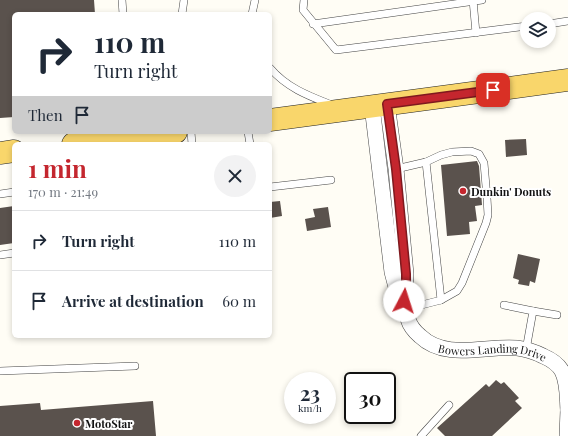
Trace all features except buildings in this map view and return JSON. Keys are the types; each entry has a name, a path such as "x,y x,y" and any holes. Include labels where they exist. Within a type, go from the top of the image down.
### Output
{"main road":[{"path":"272,120 568,80"},
{"path":"90,142 159,134"},
{"path":"0,153 12,151"}],"street":[{"name":"Bowers Landing Drive","path":"380,105 396,169 406,274 405,305 408,320 413,330 424,340 447,350 460,351 489,348 518,348 535,352 565,367 568,410 567,436"},
{"name":"Bowers Landing Drive","path":"380,105 392,272 397,291 405,305"}],"lane":[{"path":"122,0 123,12"},
{"path":"182,12 184,0"},
{"path":"252,12 255,0"},
{"path":"304,0 303,10 336,50 520,27"},
{"path":"313,24 482,0"},
{"path":"473,1 476,33"},
{"path":"556,23 568,21"},
{"path":"272,70 278,78 289,86 344,110"},
{"path":"396,169 426,162 446,154 471,152 479,154 484,163 487,203 486,223 462,283 457,291 441,300 405,305"},
{"path":"426,162 441,300"},
{"path":"272,187 331,180"},
{"path":"0,194 12,192"},
{"path":"0,255 12,253"},
{"path":"504,305 557,315"},
{"path":"526,350 533,311"},
{"path":"0,371 135,366"},
{"path":"421,436 449,405"}],"place":[{"name":"Dunkin' Donuts","path":"463,191"},
{"name":"MotoStar","path":"77,423"}],"route":[{"path":"404,301 406,274 396,169 387,104 493,90"}]}
